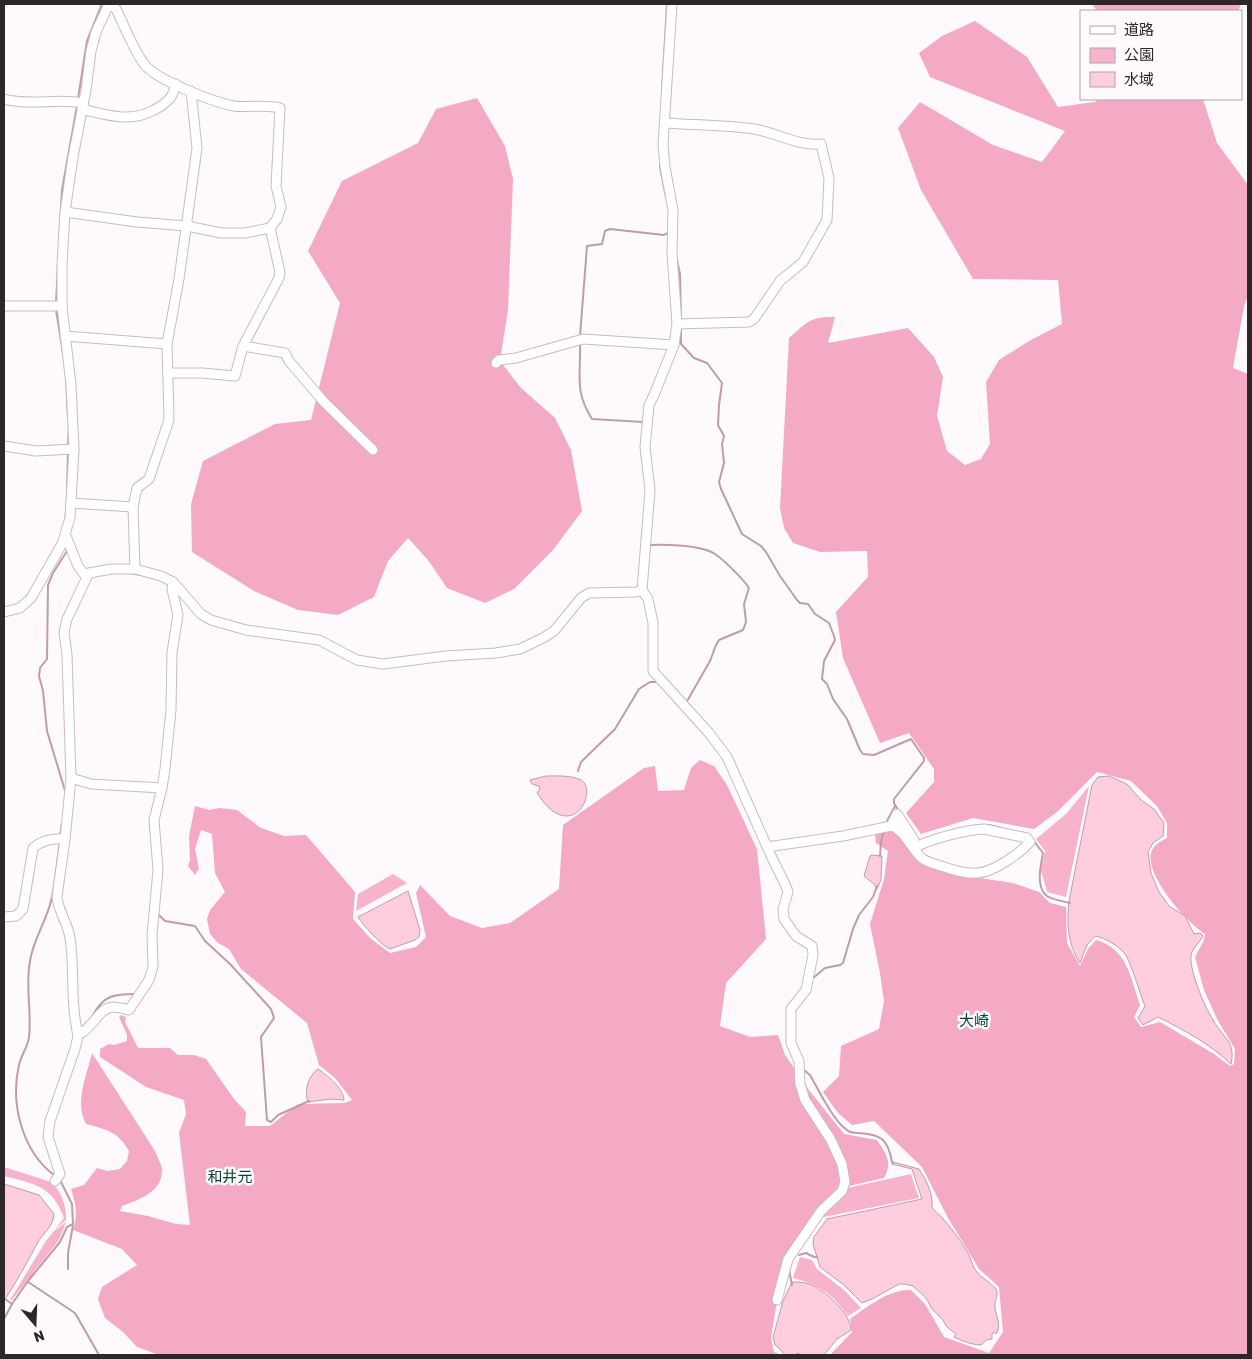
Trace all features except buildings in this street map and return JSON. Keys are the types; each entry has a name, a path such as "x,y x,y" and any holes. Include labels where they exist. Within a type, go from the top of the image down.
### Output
{"street":[{"path":"4,612 20,608 30,598 62,540 72,503 70,449 71,385 65,336 58,306 65,212 80,104 90,51 96,32 110,4 116,9 145,64 158,76 191,91 233,105 241,107 270,105 280,108 276,186 281,207 277,219 270,228 245,234 221,233 187,226 137,222 65,212"},
{"path":"672,4 663,157 673,210 672,253 680,324 674,345 649,406 645,447 650,490 642,590 648,599 653,623 653,671 728,757 788,892 783,908 784,919 796,936 809,943 813,950 806,990 794,1005 790,1016 791,1042 800,1067 800,1084 806,1100 831,1140 842,1164 845,1182 842,1191 820,1212 788,1259 777,1300"},
{"path":"4,99 14,102 80,104 116,117 129,118 140,116 162,105 170,98 176,84"},
{"path":"135,570 133,507 137,488 149,479 168,424 167,344 187,226 196,148 191,91"},
{"path":"665,123 744,128 766,132 796,143 821,144 828,170 827,220 803,262 780,281 754,319 749,322 680,324"},
{"path":"168,373 202,373 235,376 243,346 279,278 280,272 270,228"},
{"path":"4,306 58,306"},
{"path":"65,336 167,344"},
{"path":"496,363 499,360 516,358 580,340 674,345"},
{"path":"243,346 285,353 289,361 324,402 374,450"},
{"path":"4,446 36,451 70,449"},
{"path":"72,503 133,507"},
{"path":"62,540 84,574 88,575 111,569 135,570 161,576 173,582 201,614 211,620 246,630 319,640 357,660 382,664 446,656 496,654 520,649 543,638 554,630 581,598 589,594 636,592 642,590"},
{"path":"57,1178 59,1170 48,1137 50,1121 78,1036 74,1016 70,936 57,903 61,839 71,778 67,655 64,632 70,612 88,575"},
{"path":"77,1030 81,1033 88,1030 104,1010 113,1007 130,1010 152,973 152,935 158,877 154,820 162,788 170,710 172,652 178,620 172,589 173,582"},
{"path":"71,778 91,784 162,788"},
{"path":"891,826 897,814 923,859 958,872 978,874 984,872 1020,852 1030,842 1027,838 984,829 945,836 917,846"},
{"path":"767,847 891,826 917,846"},
{"path":"4,917 16,916 23,909 34,848 42,842 61,839"}],"green space":[{"path":"1089,786 1066,897 1047,892 1041,870 1045,851 1036,839 1066,814"},
{"path":"393,874 407,883 356,911 358,894"},
{"path":"4,1167 55,1185 63,1199 66,1220 55,1229 64,1218 54,1199 48,1192 33,1184 4,1176"},
{"path":"911,1174 919,1198 819,1218 847,1188"},
{"path":"66,1222 59,1240 12,1300 10,1300 46,1241 54,1231"},
{"path":"800,1257 812,1260 817,1269 844,1290 861,1308 848,1316 825,1291 793,1278"}],"shaded area":[{"path":"1092,4 1241,4 1238,10 1096,10"},
{"path":"975,21 1027,57 1058,107 1095,102 1098,100 1203,100 1217,143 1248,185 1248,296 1244,306 1233,368 1248,374 1248,1355 830,1355 852,1332 850,1319 879,1300 903,1290 911,1290 925,1304 944,1337 989,1353 1003,1332 999,1287 979,1269 948,1218 922,1167 874,1121 852,1125 838,1113 823,1092 839,1076 841,1046 879,1029 884,1001 870,924 884,879 888,851 876,843 875,832 895,830 914,854 960,875 1013,883 1039,892 1050,903 1066,907 1067,943 1080,966 1088,949 1096,940 1115,950 1121,957 1130,975 1140,1005 1134,1017 1141,1027 1160,1022 1214,1054 1230,1066 1234,1064 1235,1049 1217,1019 1204,990 1195,957 1205,934 1178,910 1154,874 1151,853 1153,848 1167,838 1167,823 1157,806 1131,781 1097,772 1057,812 1034,829 973,818 921,834 906,813 934,782 934,769 909,733 880,743 843,658 836,612 868,577 867,551 820,552 793,543 784,528 780,508 789,338 805,324 815,319 835,317 828,343 908,328 934,357 943,377 937,416 947,451 965,465 981,459 990,444 986,382 999,360 1029,341 1062,324 1058,280 973,279 921,190 898,128 920,102 993,145 1042,162 1065,131 930,77 919,53 942,36"},
{"path":"477,98 505,146 513,179 508,310 500,361 521,388 555,418 571,450 582,511 553,550 514,589 485,603 447,588 428,560 408,538 388,561 374,597 338,615 298,610 254,591 192,552 191,504 203,461 275,424 311,420 340,303 308,251 342,181 418,143 436,109"},
{"path":"700,760 714,766 727,785 757,849 766,939 726,983 720,1026 750,1037 778,1035 785,1055 809,1090 844,1134 877,1140 886,1154 888,1163 884,1178 840,1188 809,1219 783,1264 771,1338 774,1352 781,1355 159,1355 137,1347 123,1332 105,1318 98,1299 102,1287 137,1265 122,1249 73,1230 76,1210 71,1189 84,1185 97,1168 108,1171 120,1169 127,1161 129,1151 116,1135 86,1124 81,1107 81,1098 92,1053 155,1151 162,1168 161,1178 154,1190 142,1198 122,1206 120,1211 176,1224 190,1225 179,1133 186,1114 184,1100 146,1087 100,1057 100,1049 109,1044 114,1045 127,1041 127,1035 119,1017 121,1015 126,1017 125,1022 138,1048 170,1048 178,1055 194,1055 206,1059 234,1099 246,1112 245,1126 270,1126 298,1104 345,1103 352,1100 335,1078 319,1065 307,1023 241,969 229,949 218,943 210,934 207,919 210,910 225,892 215,873 212,834 201,830 195,849 199,869 195,875 188,866 190,860 189,836 195,806 209,810 220,808 237,810 261,828 284,836 306,835 355,892 353,919 370,938 390,953 416,947 426,937 416,893 420,885 450,916 482,928 510,923 559,889 563,825 644,768 655,766 658,791 684,790 691,768"}],"water":[{"path":"546,776 573,777 581,780 587,792 586,800 576,813 568,816 559,815 544,803 537,793 540,789 539,786 532,784 530,780"},
{"path":"1109,776 1127,784 1141,800 1154,809 1164,823 1163,836 1153,843 1148,852 1151,873 1159,892 1169,906 1185,916 1194,934 1200,933 1203,936 1191,955 1192,970 1198,989 1210,1014 1228,1040 1232,1050 1231,1064 1206,1044 1158,1017 1143,1025 1138,1018 1145,1006 1133,971 1125,954 1115,945 1095,936 1087,945 1080,963 1072,948 1068,913 1070,896 1092,785 1098,777"},
{"path":"870,856 882,856 881,880 877,889 864,876"},
{"path":"408,891 420,930 419,937 390,949 373,935 358,917"},
{"path":"318,1069 338,1087 344,1100 331,1099 308,1102 306,1093 308,1084"},
{"path":"893,1162 919,1169 930,1192 932,1208 961,1241 976,1271 996,1289 995,1308 999,1326 998,1330 996,1334 994,1332 992,1334 992,1339 986,1340 981,1345 954,1337 956,1334 947,1327 932,1309 926,1298 913,1286 899,1284 862,1303 844,1285 820,1267 813,1244 814,1237 827,1219 922,1199 912,1169 892,1164"},
{"path":"4,1184 39,1195 54,1214 50,1226 39,1240 4,1301"},
{"path":"792,1282 807,1283 822,1291 836,1302 847,1316 851,1330 837,1339 824,1355 802,1355 797,1353 796,1355 785,1355 775,1345 773,1337 783,1301"}],"waterway":[{"path":"78,99 87,41 102,4"},
{"path":"662,92 667,4"},
{"path":"56,303 62,190 77,106"},
{"path":"660,157 666,197"},
{"path":"580,336 587,246 602,244 605,231 610,229 664,235 669,232"},
{"path":"677,260 680,274 681,320"},
{"path":"56,310 64,359"},
{"path":"681,327 681,344 694,358 707,363 722,383 718,425 724,436 722,444 724,463 719,482 721,489 742,534 761,546 797,600 800,603 808,604 815,614 829,623 835,640 824,661 822,679 827,684 833,699 847,719 860,750 863,754 874,755 911,739 924,758 924,761 894,799 898,810"},
{"path":"580,344 579,374 581,391 586,409 592,419 643,422"},
{"path":"66,377 68,417"},
{"path":"68,447 69,424"},
{"path":"67,494 68,452"},
{"path":"65,522 67,501"},
{"path":"648,545 683,546 709,551 728,565 749,588 744,604 746,622 743,630 719,640 710,661 686,703"},
{"path":"66,548 67,551 48,585 47,659 40,668 39,676 43,691 47,731 66,794"},
{"path":"129,573 142,575"},
{"path":"578,771 581,762 615,729 639,689 650,682 659,682"},
{"path":"151,817 155,799"},
{"path":"887,821 895,806"},
{"path":"60,836 62,823"},
{"path":"972,826 989,825 1002,828"},
{"path":"880,856 884,832"},
{"path":"1033,840 1043,853 1040,870 1040,882 1043,892 1047,896 1070,903"},
{"path":"54,1175 43,1165 26,1140 21,1125 16,1095 19,1065 29,1037 28,980 30,961 51,901 60,841"},
{"path":"812,979 825,968 843,963 859,915 873,897 877,886"},
{"path":"158,914 165,921 195,926 205,941 230,964 271,1009 274,1018 261,1037 267,1120 271,1122 278,1115 309,1101"},
{"path":"93,1015 101,1003 110,997 122,994 136,994"},
{"path":"804,1070 810,1075 827,1105 842,1126 851,1132 872,1135 882,1139 886,1143 893,1163"},
{"path":"5,1299 12,1304 60,1242 67,1227 73,1224 72,1204 60,1180"},
{"path":"68,1269 68,1253 73,1225"},
{"path":"799,1255 806,1253 817,1257"},
{"path":"789,1270 792,1285"},
{"path":"28,1282 75,1313 99,1355"},
{"path":"4,1319 12,1304"}],"district":[{"name":"大崎","path":"974,1021"},
{"name":"和井元","path":"230,1177"}]}
